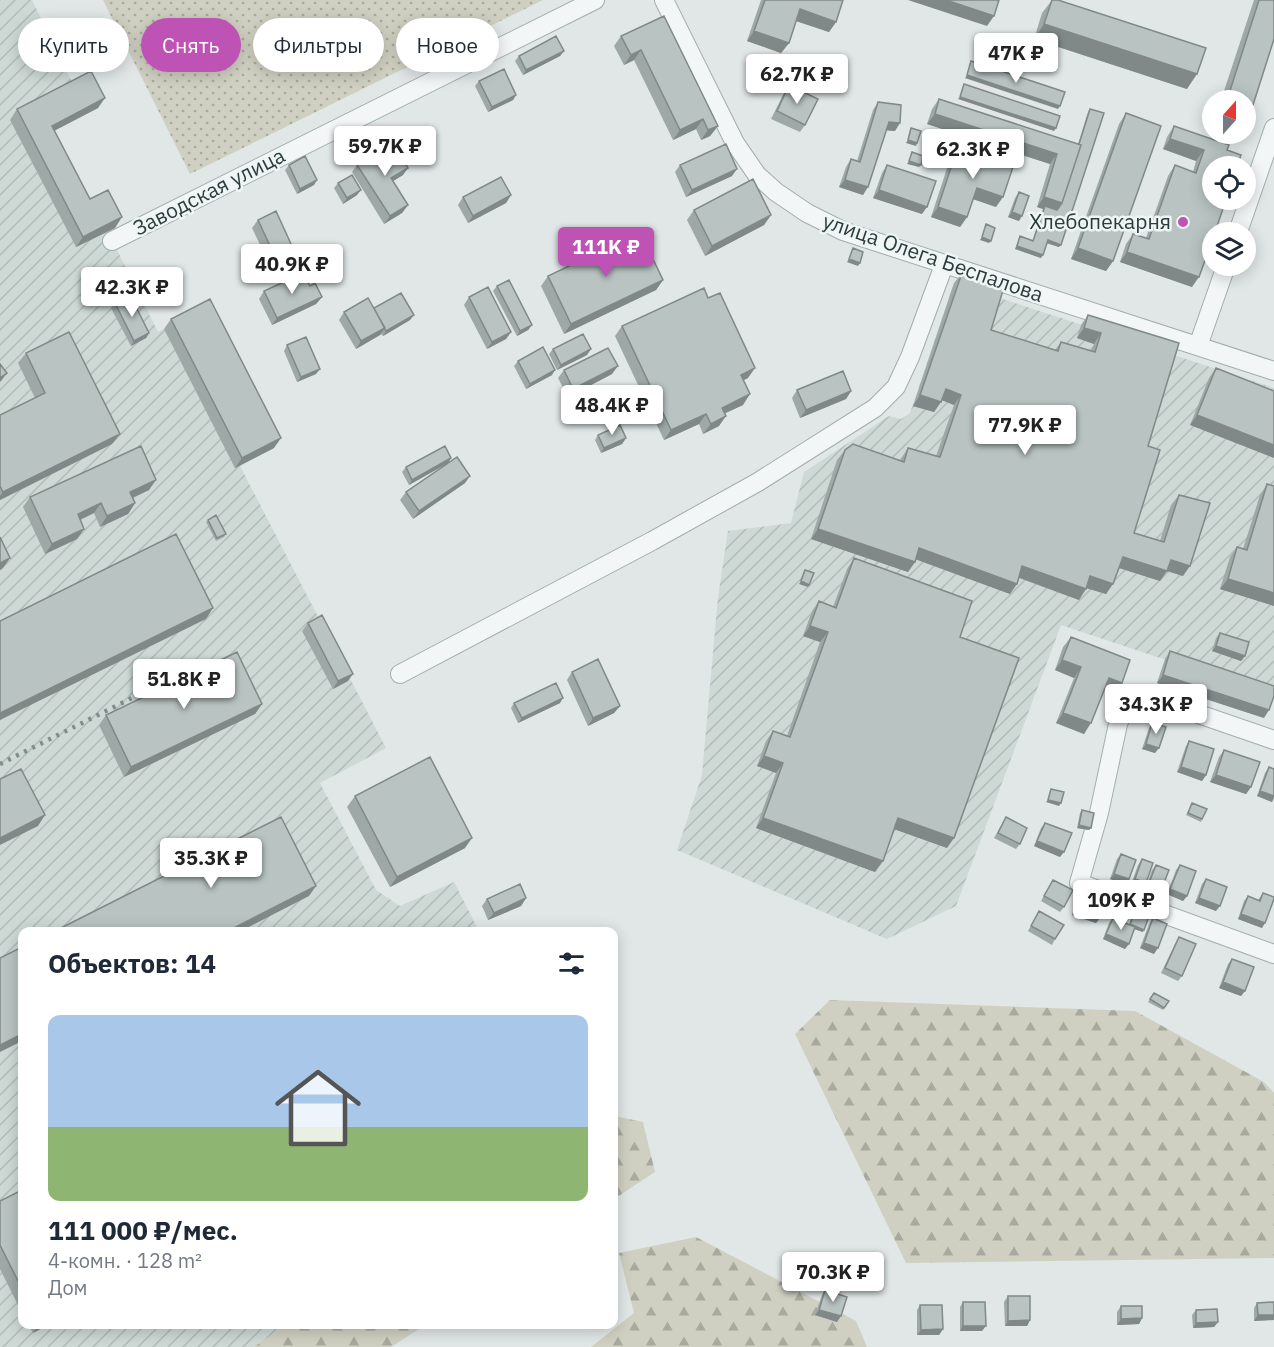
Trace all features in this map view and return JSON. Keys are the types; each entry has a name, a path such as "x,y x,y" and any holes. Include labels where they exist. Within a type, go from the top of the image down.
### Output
{"street":[{"name":"Заводская улица","path":"112,241 595,0"},
{"name":"улица Олега Беспалова","path":"664,0 735,143 757,175 776,192 807,213 843,231 1274,371"},
{"path":"1241,222 1274,128"},
{"path":"399,674 652,541 758,482 875,408 896,387 910,357 944,264"},
{"path":"1198,346 1222,276"},
{"path":"1274,740 1158,700 1130,704 1123,712 1118,724 1099,813 1079,882 1274,954"}],"shaded area":[{"path":"0,0 32,0 41,18 18,18 18,72 67,72 74,86 45,136 83,209 101,200 115,228 108,232 158,332 203,309 274,448 240,466 386,748 320,783 376,890 400,906 454,882 477,927 18,927 18,1329 281,1329 254,1347 0,1347"},
{"path":"954,283 1274,388 1274,696 1061,625 956,906 887,939 677,850 702,775 718,597 728,531 791,523 804,472 889,416 901,419 910,413"}],"green space":[{"path":"103,0 543,0 499,22 499,18 396,18 397,72 190,174 129,52 129,18 112,18"},
{"path":"830,1000 1135,1011 1264,1082 1274,1093 1274,1258 906,1263 795,1034"},
{"path":"618,1117 643,1122 655,1172 618,1196"},
{"path":"696,1237 856,1321 867,1347 591,1347 614,1329 618,1329 618,1326 634,1313 619,1253"},
{"path":"280,1329 419,1329 391,1347 254,1347"}],"building":[{"path":"765,0 843,0 836,22 800,9 789,43 754,31"},
{"path":"946,0 999,0 994,16"},
{"path":"1052,0 1206,48 1197,74 1044,24"},
{"path":"1259,0 1274,0 1274,39 1256,95 1256,90 1230,90"},
{"path":"664,16 718,126 708,130 703,119 680,130 641,50 631,55 621,36"},
{"path":"556,36 564,51 526,70 519,56"},
{"path":"971,61 1065,92 1060,106 967,75"},
{"path":"504,69 516,95 492,107 479,81"},
{"path":"92,72 105,98 52,126 90,199 108,190 122,217 83,237 17,109"},
{"path":"964,84 1060,116 1056,128 960,97"},
{"path":"789,85 818,99 805,125 777,111"},
{"path":"939,99 1081,145 1062,203 1044,197 1057,154 935,114"},
{"path":"878,102 901,105 900,123 889,122 868,187 845,180 851,159 860,162"},
{"path":"1090,109 1104,113 1061,245 1048,240 1043,255 1017,246 1020,236 1033,241 1045,206 1057,210 1062,203"},
{"path":"1126,113 1161,126 1113,261 1078,248"},
{"name":"Хлебопекарня","path":"1174,126 1202,136 1202,144 1226,144 1229,145 1227,150 1241,155 1202,156 1202,210 1223,210 1218,222 1202,222 1202,269 1199,277 1127,252 1133,234 1149,239 1175,165 1196,173 1204,150 1170,139"},
{"path":"911,128 921,131 917,143 908,140"},
{"path":"392,143 408,168 391,178 408,205 390,216 357,165"},
{"path":"726,144 737,169 692,190 680,165"},
{"path":"958,146 1014,164 1003,197 977,188 967,217 938,207"},
{"path":"912,152 923,156 921,165 909,161"},
{"path":"305,156 317,180 300,189 289,165"},
{"path":"887,165 936,181 927,207 879,190"},
{"path":"352,175 361,190 347,198 338,183"},
{"path":"501,177 511,195 473,216 463,197"},
{"path":"753,179 771,215 712,246 694,210"},
{"path":"1019,192 1029,196 1022,216 1012,212"},
{"path":"276,211 301,266 283,274 258,220"},
{"path":"986,224 995,228 991,241 982,237"},
{"path":"640,232 663,280 571,324 548,276"},
{"path":"853,248 863,252 860,263 849,259"},
{"path":"303,273 310,286 315,283 322,297 277,318 264,291"},
{"path":"962,273 1004,287 991,330 1058,351 1061,342 1095,352 1101,333 1084,328 1088,315 1179,343 1148,446 1160,450 1134,533 1164,542 1179,495 1210,503 1190,566 1171,560 1167,571 1123,557 1113,584 1090,576 1086,589 1022,566 1017,584 919,548 915,562 818,529 845,450 853,444 904,462 908,448 940,457 961,395 946,389 941,402 920,395"},
{"path":"509,280 532,325 520,331 497,286"},
{"path":"488,287 511,332 492,342 469,297"},
{"path":"704,288 708,298 720,293 755,368 741,375 750,394 722,408 726,416 711,424 706,414 671,430 622,326"},
{"path":"401,293 414,315 386,331 374,308"},
{"path":"130,295 149,333 134,341 115,303"},
{"path":"368,298 385,328 361,341 344,312"},
{"path":"210,299 281,438 242,458 171,319"},
{"path":"69,332 120,434 3,492 0,486 0,415 45,393 26,353"},
{"path":"583,334 591,349 561,365 553,349"},
{"path":"306,337 320,369 301,377 287,345"},
{"path":"543,347 555,370 530,384 518,361"},
{"path":"608,348 618,366 573,389 564,370"},
{"path":"0,364 7,373 0,378"},
{"path":"1216,368 1274,391 1274,445 1197,415"},
{"path":"843,371 851,391 806,410 797,390"},
{"path":"620,425 626,438 604,448 598,435"},
{"path":"141,446 156,480 130,492 135,503 107,516 101,503 78,514 84,529 52,544 30,497"},
{"path":"445,446 451,458 412,480 406,467"},
{"path":"457,457 470,476 419,511 406,492"},
{"path":"1267,484 1274,486 1274,593 1228,579 1237,547 1247,550"},
{"path":"216,515 226,534 217,538 208,520"},
{"path":"176,534 213,608 0,713 0,621"},
{"path":"0,537 10,558 0,563"},
{"path":"854,558 972,601 960,637 1019,658 954,838 898,818 883,861 763,818 783,763 764,756 773,731 790,737 828,632 810,626 819,601 836,608"},
{"path":"805,570 814,573 809,585 801,581"},
{"path":"322,615 353,674 338,681 308,623"},
{"path":"1220,633 1249,642 1245,656 1216,646"},
{"path":"1071,637 1130,660 1122,683 1109,678 1091,723 1063,713 1081,667 1062,660"},
{"path":"1170,651 1274,686 1274,696 1269,710 1163,675"},
{"path":"237,652 262,704 131,767 106,715"},
{"path":"598,659 620,706 593,718 572,672"},
{"path":"556,683 563,698 522,718 514,703"},
{"path":"1152,723 1166,727 1159,748 1146,744"},
{"path":"1189,741 1214,749 1206,775 1181,767"},
{"path":"1224,750 1260,762 1251,787 1216,775"},
{"path":"430,757 472,838 397,877 355,796"},
{"path":"1269,767 1274,769 1274,796 1260,791"},
{"path":"21,769 45,815 0,838 0,779"},
{"path":"1051,789 1064,792 1061,803 1048,800"},
{"path":"1192,803 1207,809 1202,819 1188,813"},
{"path":"1082,810 1094,813 1091,828 1079,825"},
{"path":"281,817 316,886 236,927 63,927"},
{"path":"1006,817 1027,828 1020,844 998,833"},
{"path":"1045,823 1072,833 1064,852 1037,841"},
{"path":"1121,854 1136,860 1129,879 1114,874"},
{"path":"1142,859 1153,863 1146,883 1135,879"},
{"path":"1156,865 1169,870 1160,893 1147,888"},
{"path":"1180,865 1196,871 1187,896 1170,889"},
{"path":"1206,879 1227,887 1220,906 1199,898"},
{"path":"1053,880 1073,890 1064,907 1044,896"},
{"path":"520,884 526,898 494,913 487,899"},
{"path":"1081,893 1106,902 1100,918 1075,910"},
{"path":"1263,893 1274,897 1265,923 1241,914 1248,896 1260,901"},
{"path":"1039,911 1064,925 1055,939 1031,926"},
{"path":"1134,914 1148,919 1144,930 1130,924"},
{"path":"1113,918 1135,927 1129,944 1106,934"},
{"path":"1153,918 1167,924 1158,948 1144,943"},
{"path":"1179,937 1196,944 1182,976 1165,968"},
{"path":"18,949 18,1036 0,1045 0,958"},
{"path":"1232,959 1254,967 1245,991 1223,982"},
{"path":"1154,993 1169,1001 1164,1008 1150,999"},
{"path":"18,1192 18,1281 0,1245 0,1201"},
{"path":"825,1290 847,1297 841,1316 819,1310"},
{"path":"1008,1296 1030,1296 1030,1320 1008,1321"},
{"path":"963,1302 985,1302 986,1326 963,1326"},
{"path":"1274,1302 1274,1315 1258,1315 1257,1303"},
{"path":"920,1305 942,1305 943,1329 921,1330"},
{"path":"1121,1306 1142,1306 1142,1318 1121,1319"},
{"path":"1217,1309 1218,1322 1196,1323 1196,1310"}],"railway":[{"path":"0,764 196,666"}],"place":[{"name":"Хлебопекарня","path":"1183,222"}]}
